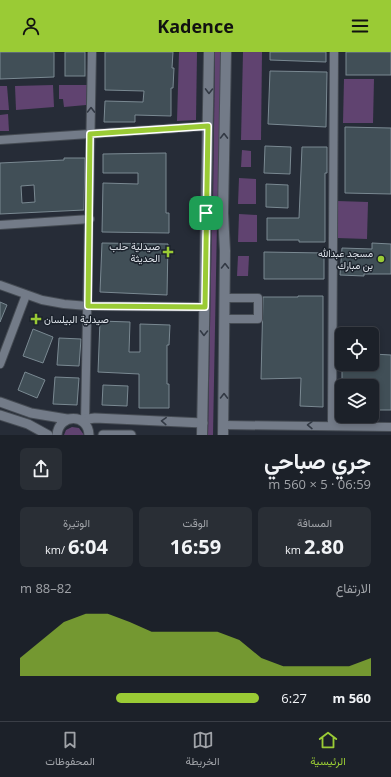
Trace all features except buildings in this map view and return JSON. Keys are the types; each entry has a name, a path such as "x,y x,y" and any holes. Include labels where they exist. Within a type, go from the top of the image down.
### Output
{"main road":[{"path":"202,435 209,52"},
{"path":"223,430 226,251 223,213 226,52"},
{"path":"206,213 223,213"}],"street":[{"path":"89,435 88,428 84,421 90,219 92,52"},
{"path":"332,426 334,52"},
{"path":"0,140 208,126"},
{"path":"0,225 90,219"},
{"path":"0,285 42,300 64,304 88,306 205,307"},
{"path":"0,364 26,295"},
{"path":"224,319 258,319 258,298 225,298"},
{"path":"0,402 31,413 84,421 202,423"},
{"path":"0,415 28,424 48,435"},
{"path":"57,435 60,425 67,419"},
{"path":"223,430 332,426 391,426"},
{"path":"103,435 131,435"}],"shaded area":[{"path":"179,52 197,52 196,120 177,121"},
{"path":"215,52 221,52 218,207 213,206"},
{"path":"243,52 262,52 261,140 241,140"},
{"path":"344,79 374,79 373,123 343,123"},
{"path":"53,85 54,107 16,110 15,86"},
{"path":"59,85 87,85 86,105 64,107 63,99 59,99"},
{"path":"0,86 7,86 9,110 0,110"},
{"path":"8,114 9,131 0,131 0,115"},
{"path":"242,150 251,151 251,167 241,167"},
{"path":"239,178 256,179 256,204 238,204"},
{"path":"337,201 368,202 367,239 337,238"},
{"path":"239,214 257,215 257,242 238,242"},
{"path":"212,221 217,221 213,435 208,435"},
{"path":"238,256 249,256 248,276 237,276"},
{"path":"72,427 79,428 84,435 64,435 66,430"}],"place":[{"name":"صيدلية حلب الحديثة","path":"168,252"},
{"name":"مسجد عبدالله بن مبارك","path":"381,259"},
{"name":"صيدلية البيلسان","path":"36,319"}],"route":[{"path":"208,126 206,213 205,307 88,306 90,134 208,126"}]}
